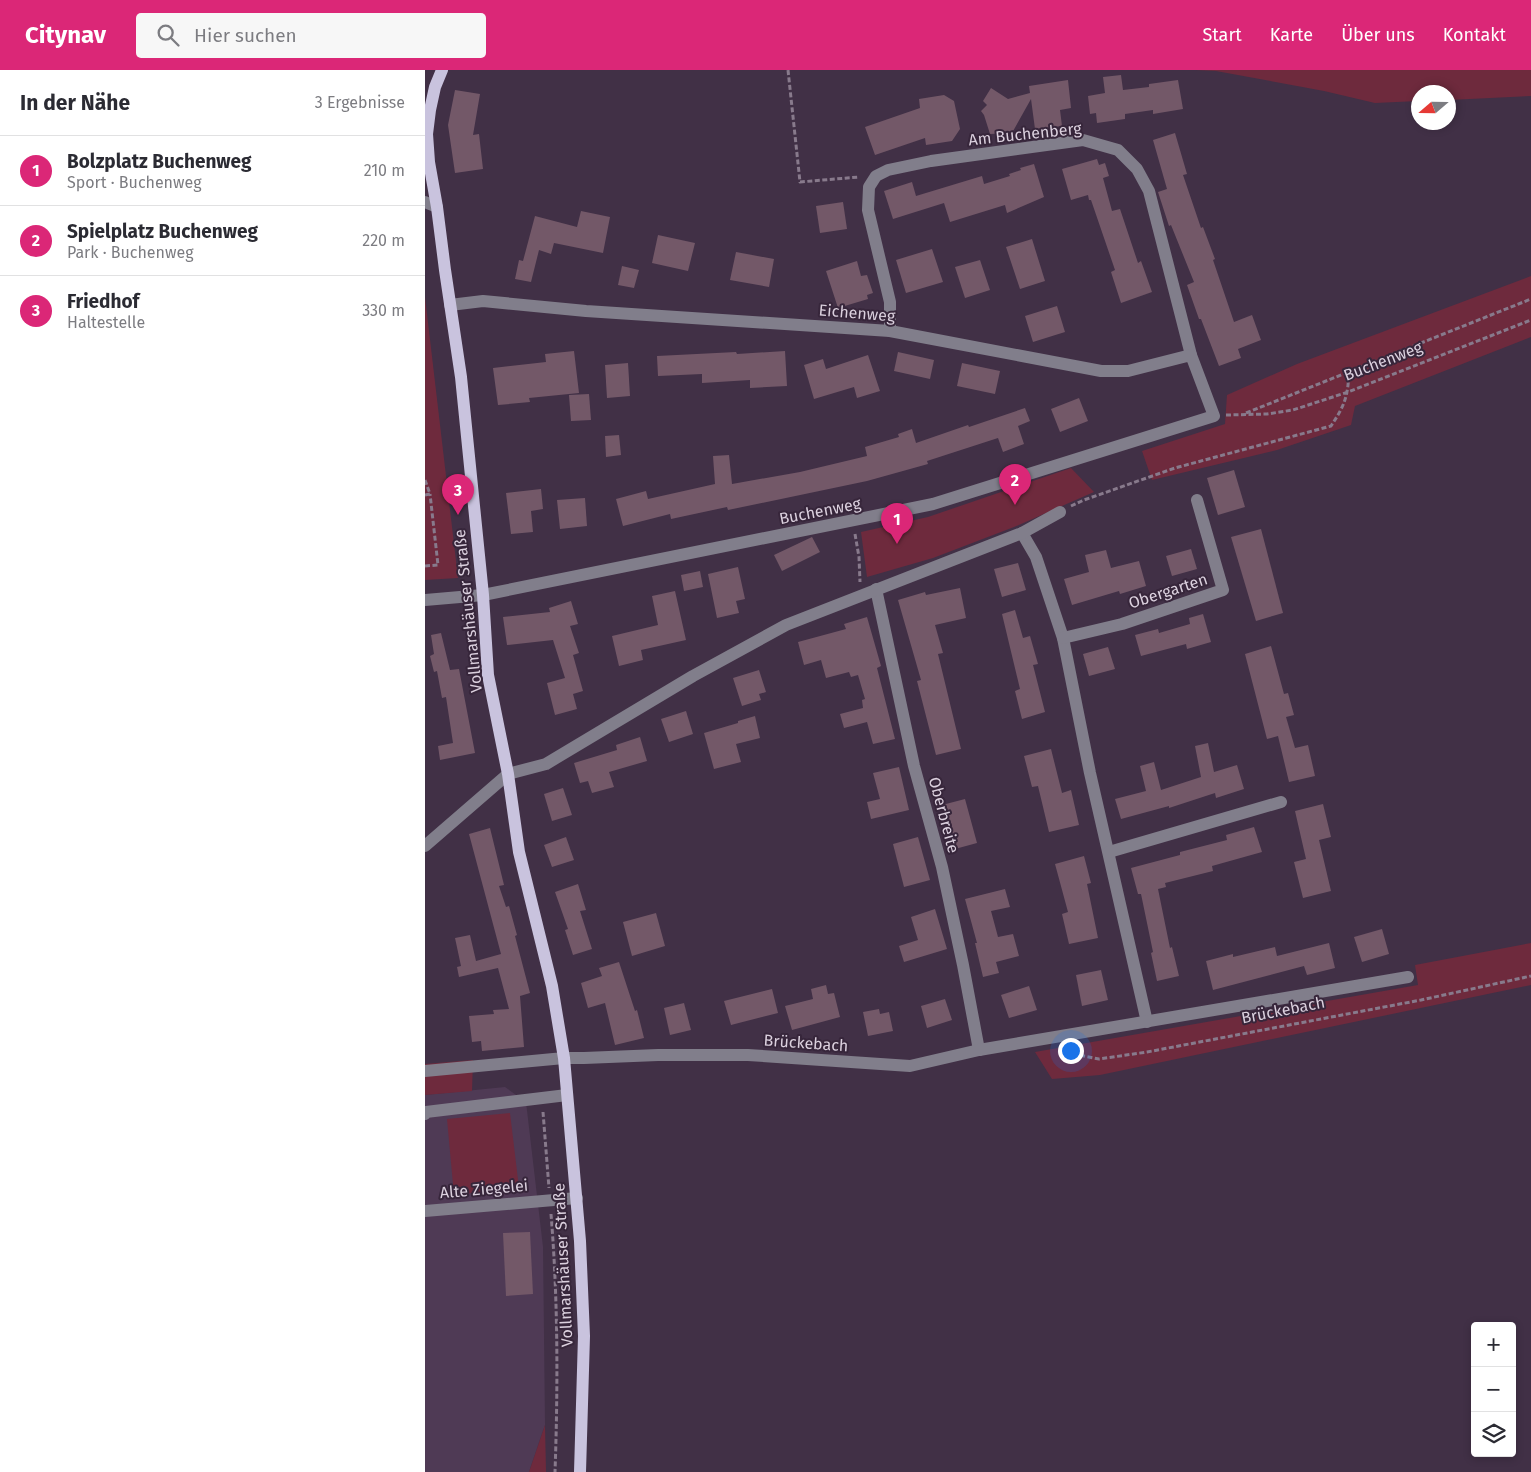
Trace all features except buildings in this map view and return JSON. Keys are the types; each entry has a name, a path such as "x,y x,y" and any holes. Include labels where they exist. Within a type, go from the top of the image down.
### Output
{"main road":[{"name":"Vollmarshäuser Straße","path":"442,70 435,87 427,134 431,204 450,305 462,387 483,595 488,675 508,774 519,852 551,986 564,1058 577,1198 584,1336 580,1472"}],"street":[{"name":"Am Buchenberg","path":"876,176 888,170 931,161 1083,140 1118,150 1137,169 1149,191 1191,355"},
{"path":"876,176 869,187 867,210 891,302 890,331"},
{"name":"Eichenweg","path":"450,305 483,301 586,311 890,331 1101,371 1128,371 1191,355"},
{"name":"Buchenweg","path":"425,600 483,595 933,504 1214,416 1191,355"},
{"name":"Obergarten","path":"1063,638 1122,624 1223,590 1197,500"},
{"path":"425,846 508,774 546,764 693,676 786,626 1022,533 1060,512"},
{"path":"1022,533 1036,557 1063,638 1090,773 1147,1022"},
{"name":"Oberbreite","path":"876,589 914,766 948,896 979,1050"},
{"path":"1109,852 1281,802"},
{"name":"Brückebach","path":"564,1058 748,1055 910,1066 979,1050 1408,977"},
{"path":"425,1070 564,1058"},
{"path":"425,1114 427,1112 567,1095"},
{"name":"Alte Ziegelei","path":"425,1211 577,1198"}],"path":[{"path":"788,70 800,182 876,176"},
{"path":"1060,512 1083,500 1175,468 1331,426 1342,409 1348,392 1349,371 1531,300"},
{"name":"Buchenweg","path":"1349,371 1243,414 1267,414 1293,410 1348,392 1531,320"},
{"path":"425,480 430,494 438,565 425,566"},
{"path":"425,495 430,494"},
{"path":"853,521 859,557 860,596"},
{"name":"Brückebach","path":"1044,1039 1060,1052 1099,1059 1147,1052 1421,1000 1531,976"},
{"path":"548,1096 543,1110 555,1269 557,1424 555,1472"}],"shaded area":[{"path":"1196,70 1531,70 1531,96 1456,100 1456,85 1411,85 1411,101 1375,103 1324,91 1216,71"},
{"path":"1531,276 1531,337 1355,406 1351,425 1277,450 1152,480 1142,451 1225,424 1227,395 1297,364"},
{"path":"425,297 458,578 425,580"},
{"path":"1071,468 1094,492 1014,527 933,558 867,577 861,532 928,517"},
{"path":"1531,943 1531,985 1100,1075 1052,1079 1035,1052 1418,985 1415,965"},
{"path":"473,1060 472,1091 425,1095 425,1064"},
{"path":"505,1087 526,1102 543,1247 545,1425 529,1472 425,1472 425,1095"},
{"path":"510,1113 519,1188 454,1195 447,1119"},
{"path":"545,1425 546,1472 529,1472"}],"place":[{"name":"Spielplatz Buchenweg","path":"1015,505"},
{"name":"Friedhof","path":"458,515"},
{"name":"Bolzplatz Buchenweg","path":"897,544"}]}
